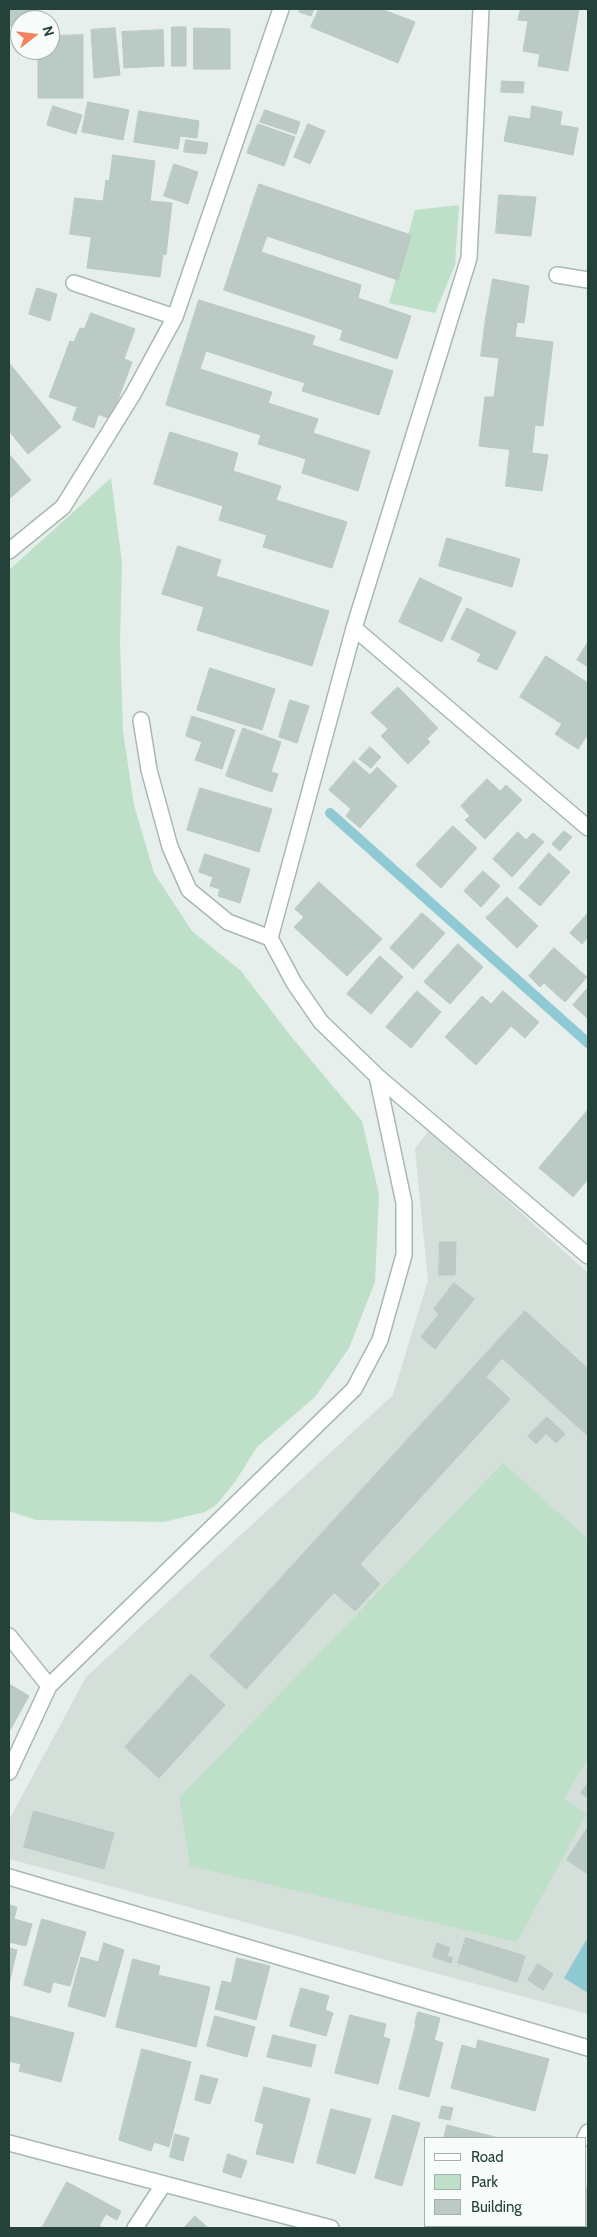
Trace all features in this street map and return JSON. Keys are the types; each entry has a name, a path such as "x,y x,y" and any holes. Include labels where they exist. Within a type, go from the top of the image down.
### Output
{"street":[{"path":"9,551 63,507 133,394 175,317 281,9"},
{"path":"270,938 354,628 469,258 481,9"},
{"path":"557,275 588,280"},
{"path":"74,284 175,317"},
{"path":"354,628 588,828"},
{"path":"141,720 149,770 170,847 190,890 228,922 270,938 294,982 322,1022 377,1076 588,1256"},
{"path":"9,1772 49,1686 354,1389 380,1340 404,1256 404,1203 377,1076"},
{"path":"9,1636 49,1686"},
{"path":"9,1877 588,2048"},
{"path":"9,2143 331,2228"},
{"path":"135,2228 163,2185"}],"shaded area":[{"path":"429,1130 588,1273 588,2014 9,1859 9,1820 86,1677 393,1395 428,1280 415,1149"}],"green space":[{"path":"459,205 455,265 435,313 389,303 415,210"},
{"path":"111,478 122,563 120,641 123,731 134,805 154,873 192,931 241,971 290,1035 362,1121 379,1194 375,1282 349,1348 315,1397 257,1447 235,1482 216,1505 205,1512 164,1522 36,1520 9,1511 9,570"},
{"path":"503,1463 588,1539 588,1758 564,1799 587,1813 517,1942 190,1866 179,1798"}],"water":[{"path":"588,1937 588,1993 564,1978"}],"building":[{"path":"9,9 37,9 10,10 9,24"},
{"path":"300,9 314,9 311,16 299,12"},
{"path":"319,9 381,9 415,22 398,63 311,27"},
{"path":"521,9 579,9 568,71 538,66 540,54 523,51 528,21 518,20"},
{"path":"172,27 186,27 186,66 172,66"},
{"path":"115,28 120,75 94,78 91,30"},
{"path":"194,28 230,29 230,69 194,69"},
{"path":"163,30 164,66 124,68 122,32"},
{"path":"83,35 83,98 38,98 38,60 60,60 60,36"},
{"path":"502,81 524,82 523,93 501,92"},
{"path":"88,102 129,110 123,140 82,132"},
{"path":"53,106 82,115 76,134 47,125"},
{"path":"532,106 562,112 560,125 578,128 573,155 504,141 509,116 530,119"},
{"path":"265,110 300,122 296,134 260,122"},
{"path":"139,111 199,121 197,138 180,136 178,149 134,142"},
{"path":"258,124 295,137 284,166 247,153"},
{"path":"308,124 325,131 310,164 294,157"},
{"path":"186,140 208,143 206,154 184,152"},
{"path":"113,155 155,161 150,201 172,203 166,255 163,254 160,277 87,268 94,217 101,217 106,180 109,181"},
{"path":"174,164 198,172 188,204 164,196"},
{"path":"259,184 411,235 398,280 267,236 261,252 361,285 358,298 411,316 397,359 340,340 343,330 224,290"},
{"path":"499,195 536,197 531,236 496,233"},
{"path":"75,198 103,201 101,217 94,217 92,237 70,234"},
{"path":"493,279 529,286 524,323 486,318"},
{"path":"37,288 57,294 50,321 29,314"},
{"path":"199,300 315,336 312,345 393,371 379,415 302,391 305,383 206,351 200,369 272,392 268,403 318,419 313,433 370,451 358,491 302,473 306,459 258,444 261,435 166,405"},
{"path":"91,313 135,329 124,359 132,362 111,419 49,397 70,341 74,342 80,328 84,329"},
{"path":"486,318 517,322 515,337 553,342 543,426 535,425 532,452 479,446 485,397 494,397 499,358 481,356"},
{"path":"10,364 61,427 28,454 9,431"},
{"path":"77,408 98,415 94,428 73,420"},
{"path":"170,432 238,453 233,471 281,486 276,500 347,522 332,568 263,547 267,535 219,520 223,506 154,484"},
{"path":"510,450 548,455 542,491 506,486"},
{"path":"9,454 31,480 9,499"},
{"path":"447,538 520,559 512,587 439,566"},
{"path":"178,546 221,560 216,576 329,611 312,666 197,630 204,607 162,594"},
{"path":"420,578 462,598 442,642 399,622"},
{"path":"467,608 516,632 497,670 477,661 481,654 451,639"},
{"path":"588,642 588,667 577,660"},
{"path":"546,656 588,683 588,734 578,749 555,734 562,724 520,697"},
{"path":"210,668 275,689 262,730 197,710"},
{"path":"398,687 438,728 427,739 430,742 408,764 381,736 388,729 371,713"},
{"path":"290,700 309,706 297,743 279,737"},
{"path":"192,716 235,730 222,769 195,760 202,742 186,736"},
{"path":"243,728 281,742 271,772 278,774 272,792 226,776"},
{"path":"370,747 381,757 371,768 359,759"},
{"path":"354,761 370,775 377,767 397,786 360,828 346,816 351,809 329,790"},
{"path":"487,779 500,791 506,785 522,800 485,839 465,820 470,816 461,806"},
{"path":"200,788 272,809 259,852 187,830"},
{"path":"453,826 477,848 441,888 416,865"},
{"path":"564,831 572,837 560,851 552,844"},
{"path":"518,832 526,840 533,833 544,842 512,877 493,859"},
{"path":"549,853 570,872 540,906 519,888"},
{"path":"205,854 250,869 240,903 218,896 220,889 210,886 213,877 199,872"},
{"path":"483,871 500,886 481,907 464,891"},
{"path":"319,882 382,939 347,976 294,927 304,917 295,909"},
{"path":"507,897 538,926 517,948 486,918"},
{"path":"422,913 445,933 413,969 390,948"},
{"path":"588,913 588,940 587,938 582,944 570,933"},
{"path":"458,944 483,967 450,1004 424,982"},
{"path":"554,948 587,977 565,1002 544,983 540,987 529,976"},
{"path":"380,956 403,977 371,1014 347,994"},
{"path":"588,988 588,1019 573,1005"},
{"path":"417,991 441,1012 411,1048 386,1027"},
{"path":"503,991 539,1022 525,1038 511,1026 476,1065 445,1037 482,996 491,1004"},
{"path":"588,1110 588,1157 563,1188 539,1168"},
{"path":"588,1157 588,1179 573,1197 563,1188"},
{"path":"440,1242 456,1242 455,1275 439,1275"},
{"path":"454,1283 474,1299 435,1349 421,1337 439,1314 434,1309"},
{"path":"525,1311 588,1369 588,1436 502,1358 486,1377 510,1399 246,1689 210,1656"},
{"path":"547,1417 565,1434 556,1443 546,1433 536,1444 528,1436"},
{"path":"360,1564 380,1584 355,1611 334,1592"},
{"path":"191,1674 225,1705 159,1778 125,1747"},
{"path":"9,1684 29,1696 9,1732"},
{"path":"588,1783 588,1798 581,1793"},
{"path":"34,1811 114,1833 104,1869 24,1847"},
{"path":"588,1827 588,1874 567,1860"},
{"path":"9,1905 17,1907 14,1919 32,1924 26,1946 9,1942"},
{"path":"42,1919 86,1932 70,1986 53,1982 50,1993 24,1985"},
{"path":"466,1938 525,1956 517,1982 458,1963"},
{"path":"104,1943 124,1950 105,2017 68,2006 81,1957 98,1962"},
{"path":"437,1943 450,1948 447,1956 453,1958 451,1963 433,1957"},
{"path":"9,1948 17,1950 9,1984"},
{"path":"237,1958 270,1966 256,2020 215,2009 222,1981 231,1983"},
{"path":"133,1959 160,1966 158,1975 210,1987 196,2047 116,2027"},
{"path":"538,1964 553,1974 543,1990 528,1980"},
{"path":"301,1988 329,1996 325,2010 333,2013 326,2036 290,2026"},
{"path":"418,2012 440,2018 437,2030 415,2024"},
{"path":"350,2015 386,2024 383,2037 390,2039 378,2084 335,2073"},
{"path":"9,2016 74,2033 61,2082 19,2071 21,2064 9,2061"},
{"path":"215,2016 255,2027 247,2057 207,2046"},
{"path":"416,2025 437,2030 434,2040 443,2043 429,2097 399,2089"},
{"path":"273,2035 316,2045 311,2067 267,2057"},
{"path":"478,2040 549,2059 535,2111 451,2088 462,2045 476,2049"},
{"path":"142,2049 191,2062 169,2147 154,2142 151,2151 119,2140"},
{"path":"201,2075 218,2079 210,2104 195,2100"},
{"path":"264,2087 310,2099 293,2163 256,2154 264,2124 255,2121"},
{"path":"442,2106 453,2108 450,2120 439,2118"},
{"path":"331,2109 371,2119 355,2174 317,2163"},
{"path":"393,2115 420,2123 402,2186 375,2178"},
{"path":"447,2125 495,2137 444,2137"},
{"path":"175,2134 189,2138 183,2161 170,2157"},
{"path":"228,2154 247,2161 241,2178 223,2172"},
{"path":"67,2182 121,2211 117,2220 106,2214 99,2226 104,2228 42,2228"},
{"path":"588,2186 588,2228 561,2228 587,2227"},
{"path":"195,2216 208,2228 184,2228"}],"waterway":[{"path":"330,813 588,1043"}]}
